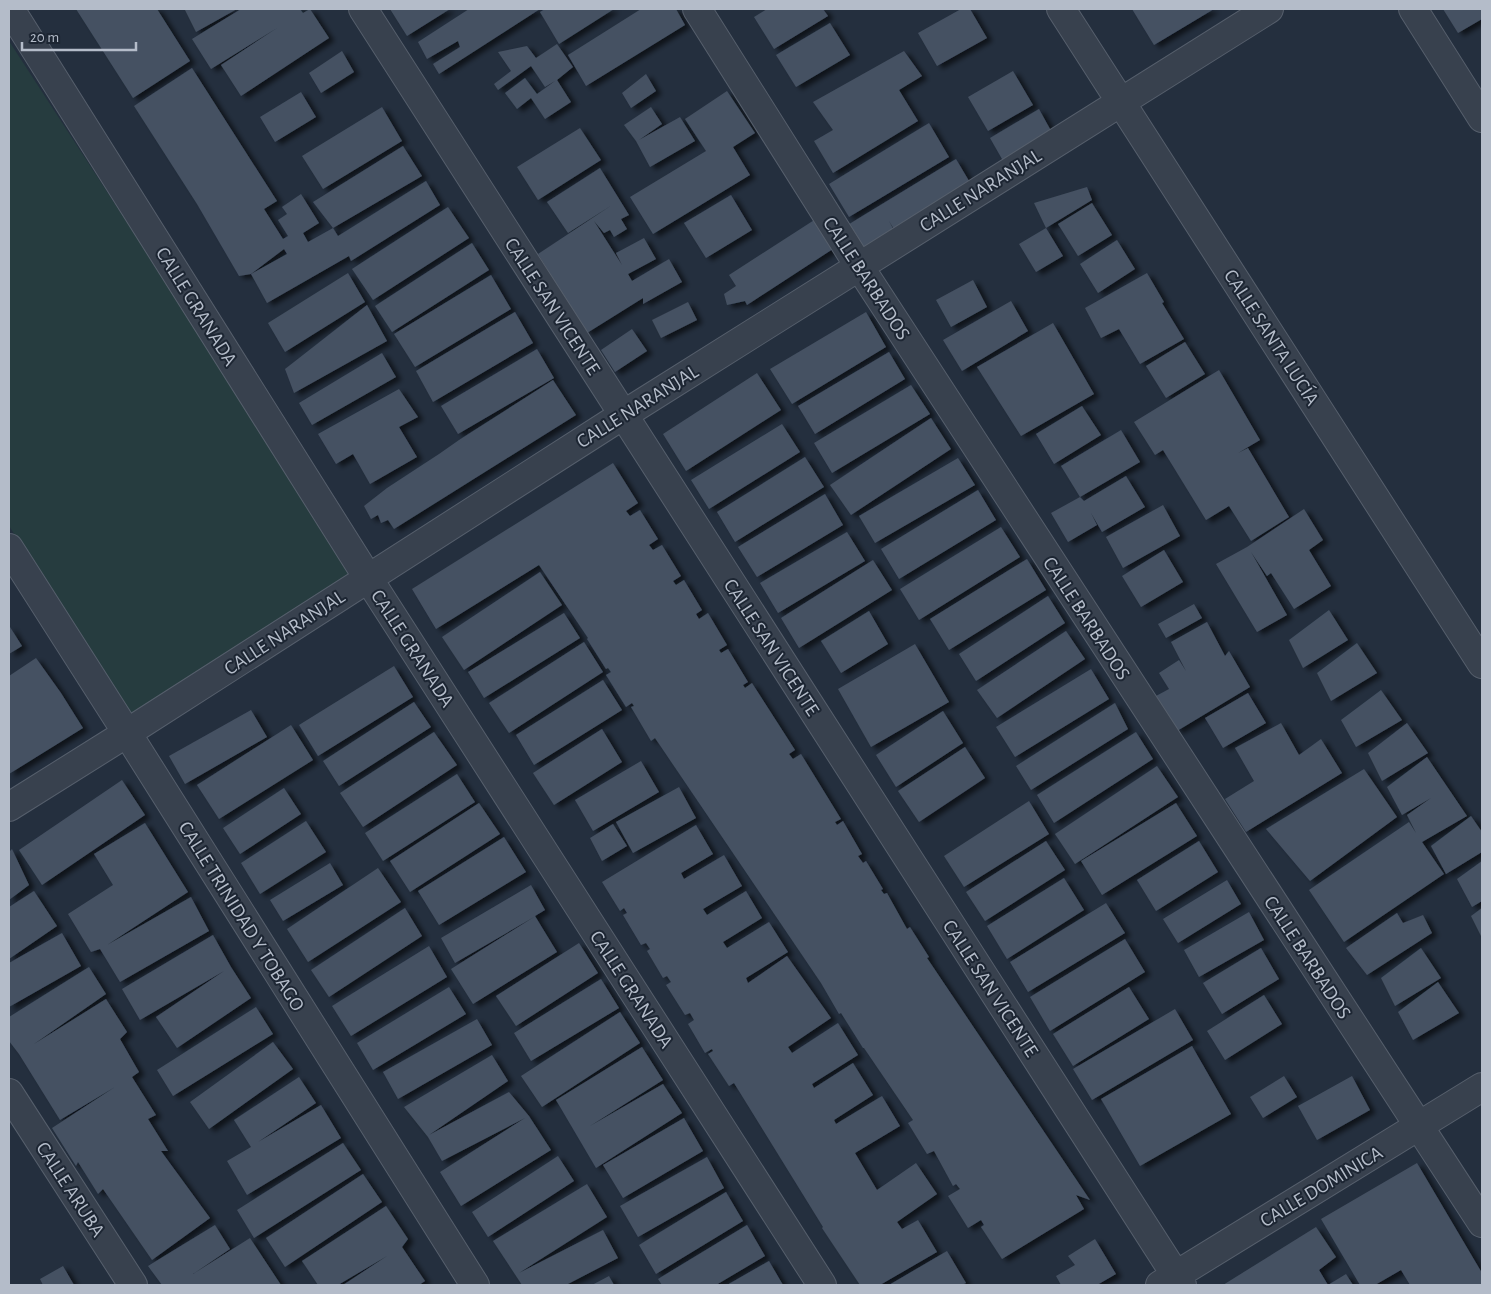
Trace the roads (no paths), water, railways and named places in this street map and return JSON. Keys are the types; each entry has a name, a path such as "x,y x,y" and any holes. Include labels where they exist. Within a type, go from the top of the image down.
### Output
{"street":[{"name":"CALLE GRANADA","path":"10,9 368,578 822,1285"},
{"name":"CALLE SAN VICENTE","path":"363,9 1173,1282"},
{"name":"CALLE BARBADOS","path":"697,9 859,266 1482,1223"},
{"name":"CALLE SANTA LUCÍA","path":"1061,9 1482,664"},
{"name":"CALLE NARANJAL","path":"9,807 623,415 1268,9"},
{"path":"1413,9 1482,118"},
{"name":"CALLE TRINIDAD Y TOBAGO","path":"9,548 475,1285"},
{"name":"CALLE DOMINICA","path":"1173,1282 1482,1087"},
{"name":"CALLE ARUBA","path":"9,1093 133,1285"}]}
